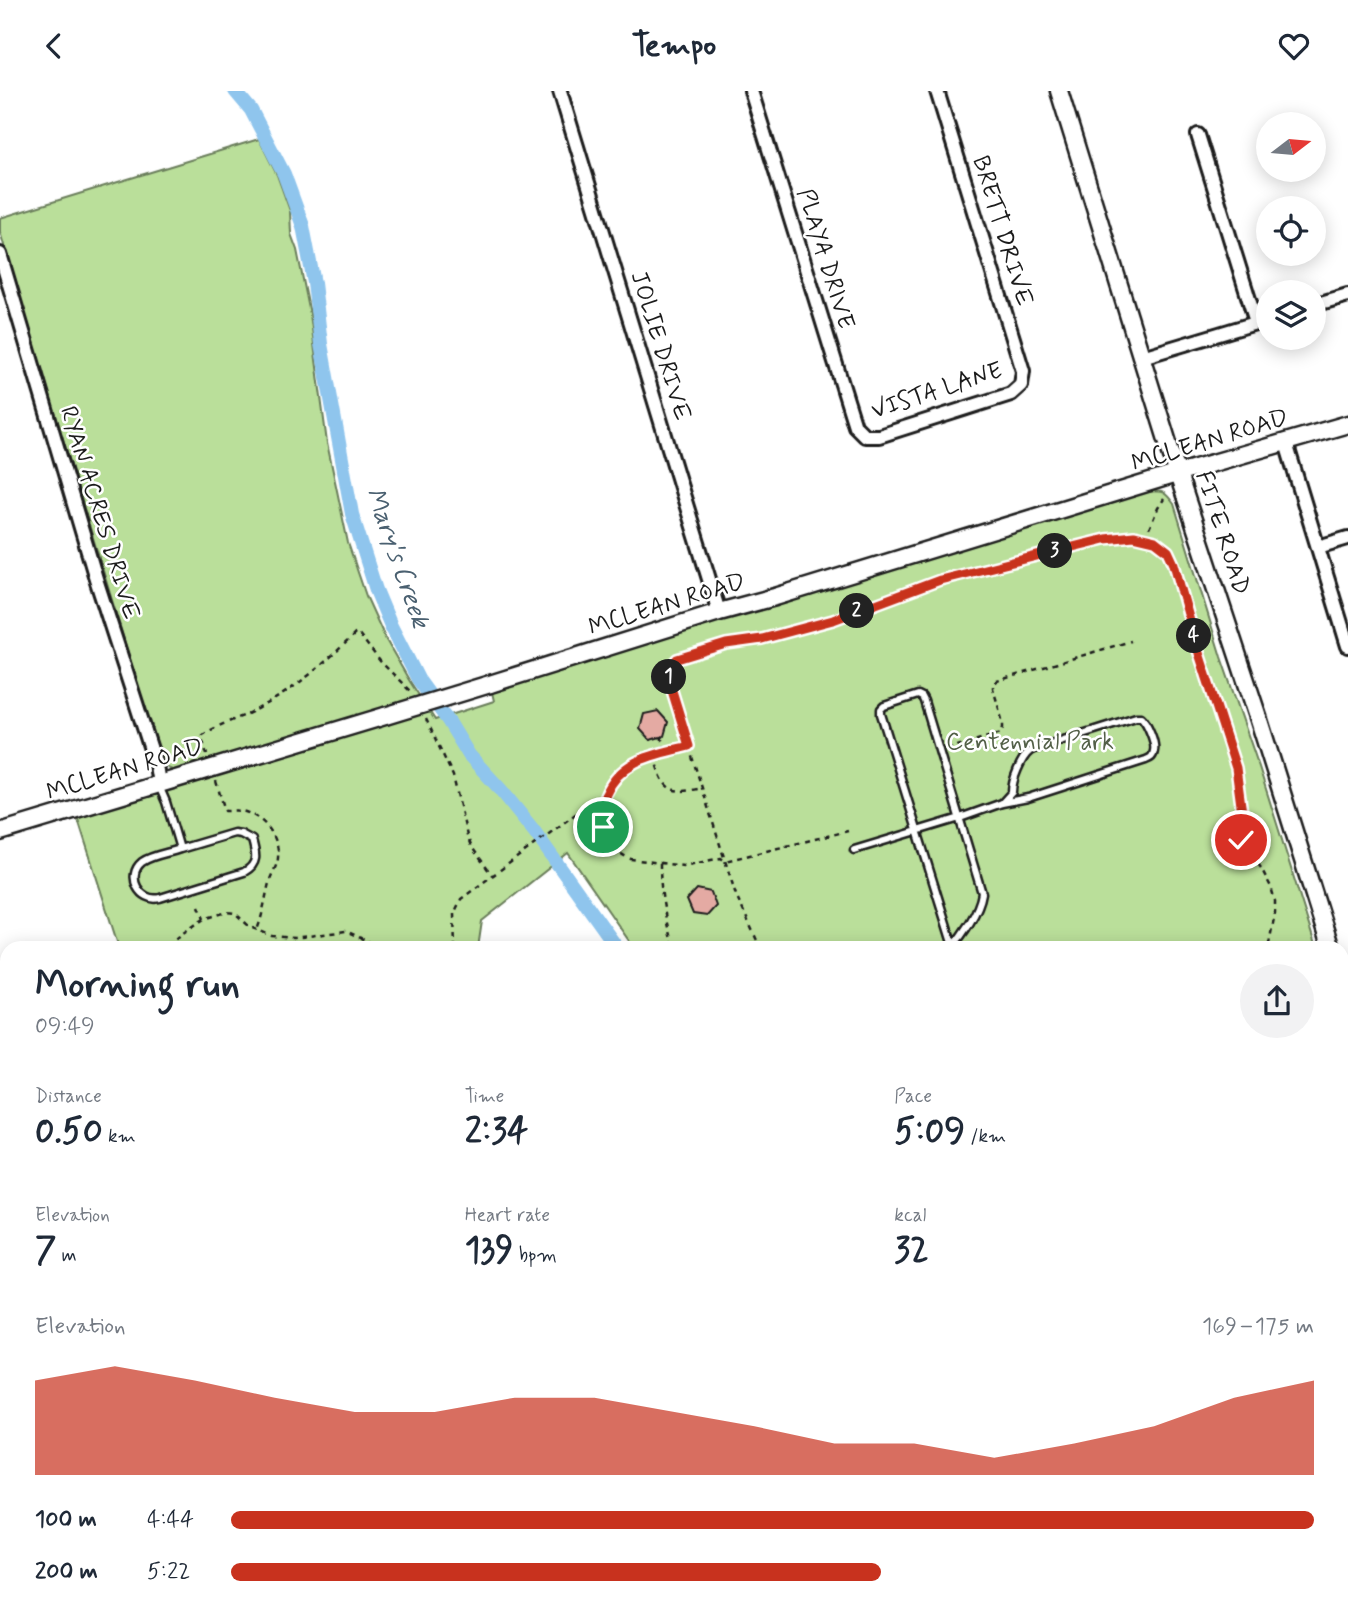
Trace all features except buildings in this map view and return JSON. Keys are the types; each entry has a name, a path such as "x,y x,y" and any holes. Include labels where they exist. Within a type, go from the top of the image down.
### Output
{"street":[{"name":"JOLIE DRIVE","path":"560,91 719,612"},
{"name":"PLAYA DRIVE","path":"751,91 855,426 865,436"},
{"name":"BRETT DRIVE","path":"937,91 1023,371 1021,385"},
{"name":"FITE ROAD","path":"1059,91 1178,474 1328,941"},
{"path":"1198,135 1256,304"},
{"name":"RYAN ACRES DRIVE","path":"0,254 97,582 156,765 159,784"},
{"path":"1326,301 1348,295"},
{"path":"1142,357 1256,323"},
{"name":"VISTA LANE","path":"865,436 879,436 1011,394 1021,385"},
{"name":"MCLEAN ROAD","path":"0,832 719,612 1348,424"},
{"path":"1286,443 1348,646"},
{"path":"1318,547 1348,538"}],"lane":[{"path":"950,941 881,714 884,706 918,695 922,697 940,751 982,893 965,931 957,941"},
{"path":"854,850 1146,761 1154,753 1154,747 1144,719 1136,717 1029,752 1015,776 1012,792 1002,803"},
{"path":"159,784 180,849"},
{"path":"233,833 242,834 252,840 256,855 251,868 244,872 154,900 144,896 137,889 134,878 137,868 148,859 180,849 233,833"}],"path":[{"path":"1145,538 1164,499"},
{"path":"757,941 736,895 670,684 669,669 677,659 726,644 762,639 833,620 940,580 1105,539 1134,536 1162,546 1172,557 1198,650 1236,768 1242,813 1239,831 1241,840 1261,868 1275,901 1270,941"},
{"path":"940,751 1001,733 1003,723 993,688 997,681 1131,641"},
{"path":"661,736 666,753"},
{"path":"689,746 640,759 621,771 610,785 600,810 603,827 614,849 623,856 683,866 722,858 725,861 848,831"},
{"path":"654,756 662,782 671,788 683,793 702,788"},
{"path":"455,941 454,913 461,899 576,814 586,809 600,810"},
{"path":"660,863 663,909 672,941"},
{"path":"199,906 204,919"},
{"path":"176,941 204,919 222,912 235,913 250,927 272,936 312,937 346,931 367,941"}],"green space":[{"name":"Centennial Park","path":"259,139 277,175 290,211 291,234 297,250 310,314 327,443 348,543 366,596 386,640 435,720 494,701 492,692 657,639 1142,492 1161,492 1167,495 1174,504 1314,941 629,941 568,853 482,921 479,941 117,941 77,816 176,771 166,767 160,758 0,232 0,218"}],"waterway":[{"name":"Mary's Creek","path":"235,91 251,110 284,174 303,226 352,514 376,590 391,626 418,679 469,755 534,831 612,941"}],"route":[{"path":"603,827 600,810 610,785 621,771 640,759 689,746 670,684 669,669 677,659 726,644 762,639 833,620 940,580 1105,539 1134,536 1155,541 1172,557 1240,784 1241,840"}]}
